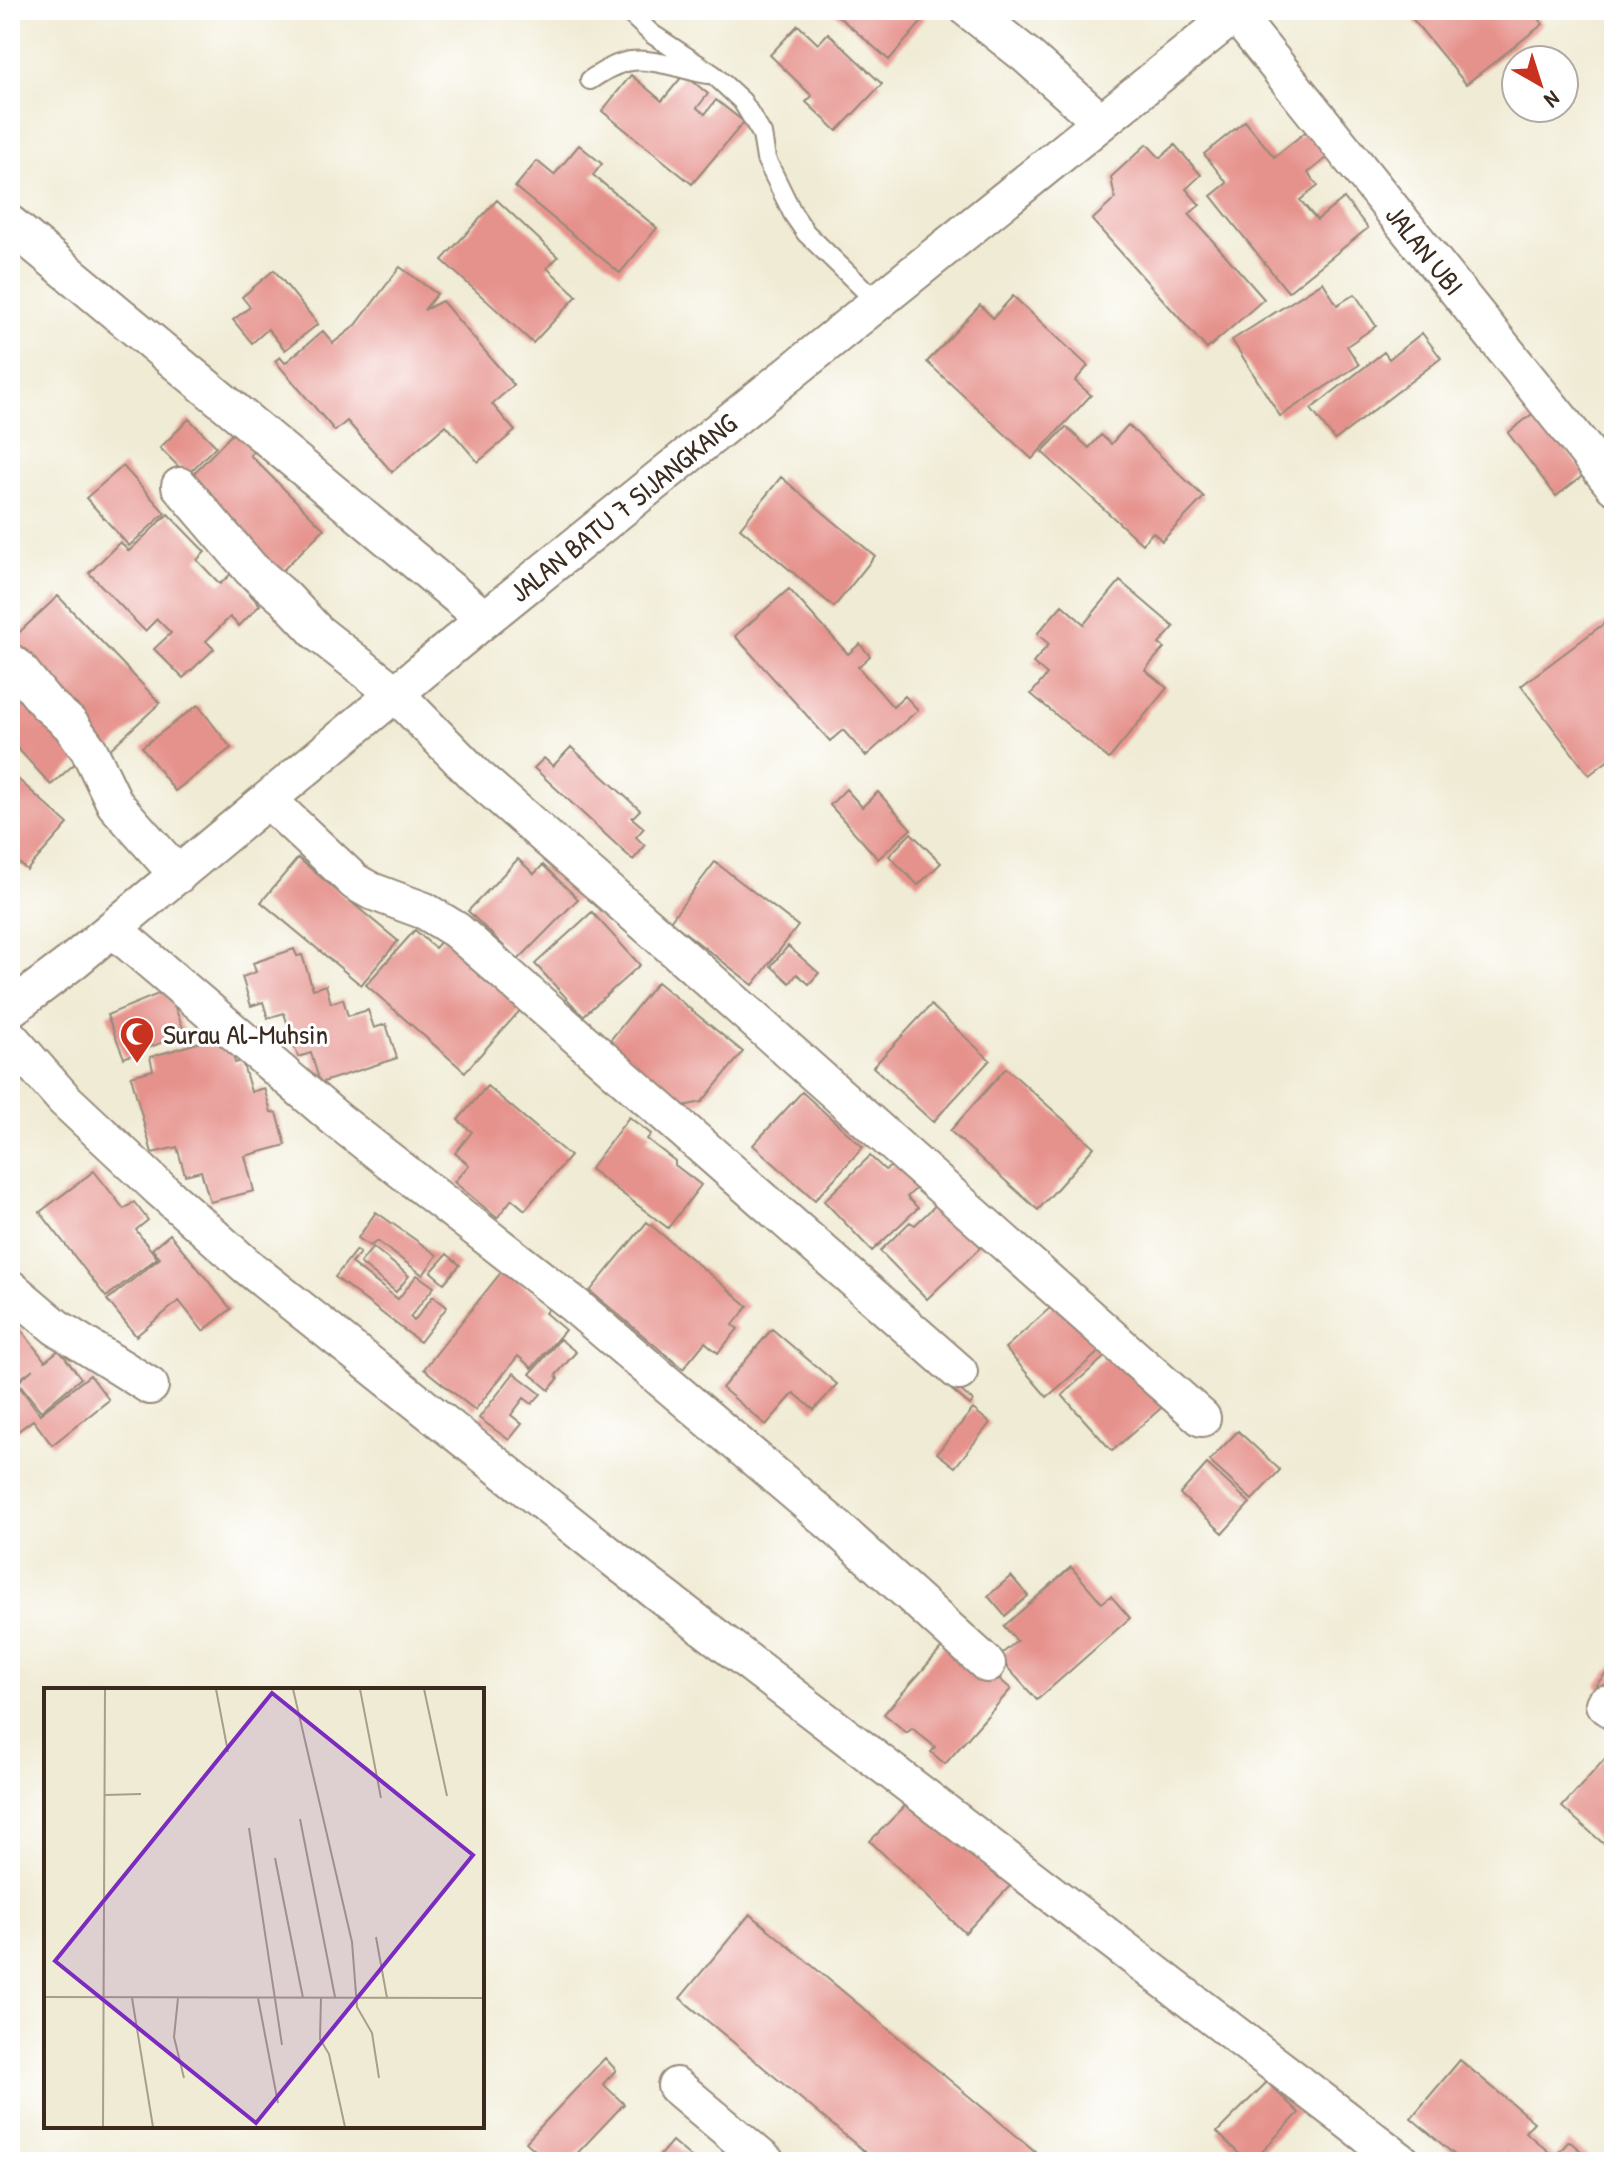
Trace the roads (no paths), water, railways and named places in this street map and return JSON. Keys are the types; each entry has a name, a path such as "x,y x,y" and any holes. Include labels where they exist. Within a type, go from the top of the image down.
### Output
{"street":[{"path":"969,10 1026,55 1101,122"},
{"name":"JALAN BATU 7 SIJANGKANG","path":"10,1009 113,929 485,619 1236,11"},
{"name":"JALAN UBI","path":"1236,11 1614,486"},
{"path":"10,224 485,619"},
{"path":"180,486 251,569 285,598 318,633 396,694 475,775 1202,1418"},
{"path":"10,662 46,703 70,724 89,750 115,804 178,875"},
{"path":"268,800 355,882 425,911 456,930 959,1372"},
{"path":"113,929 336,1119 573,1304 838,1529 987,1664"},
{"path":"10,1038 64,1099 248,1267 618,1562 1402,2162"},
{"path":"10,1288 56,1327 150,1386"},
{"path":"676,2086 766,2162"}],"lane":[{"path":"626,10 652,34 714,75 742,101 762,134 766,159 793,214 806,233 877,302"},
{"path":"590,80 605,70 632,61 714,75"}],"place":[{"name":"Surau Al-Muhsin","path":"137,1065"}]}
